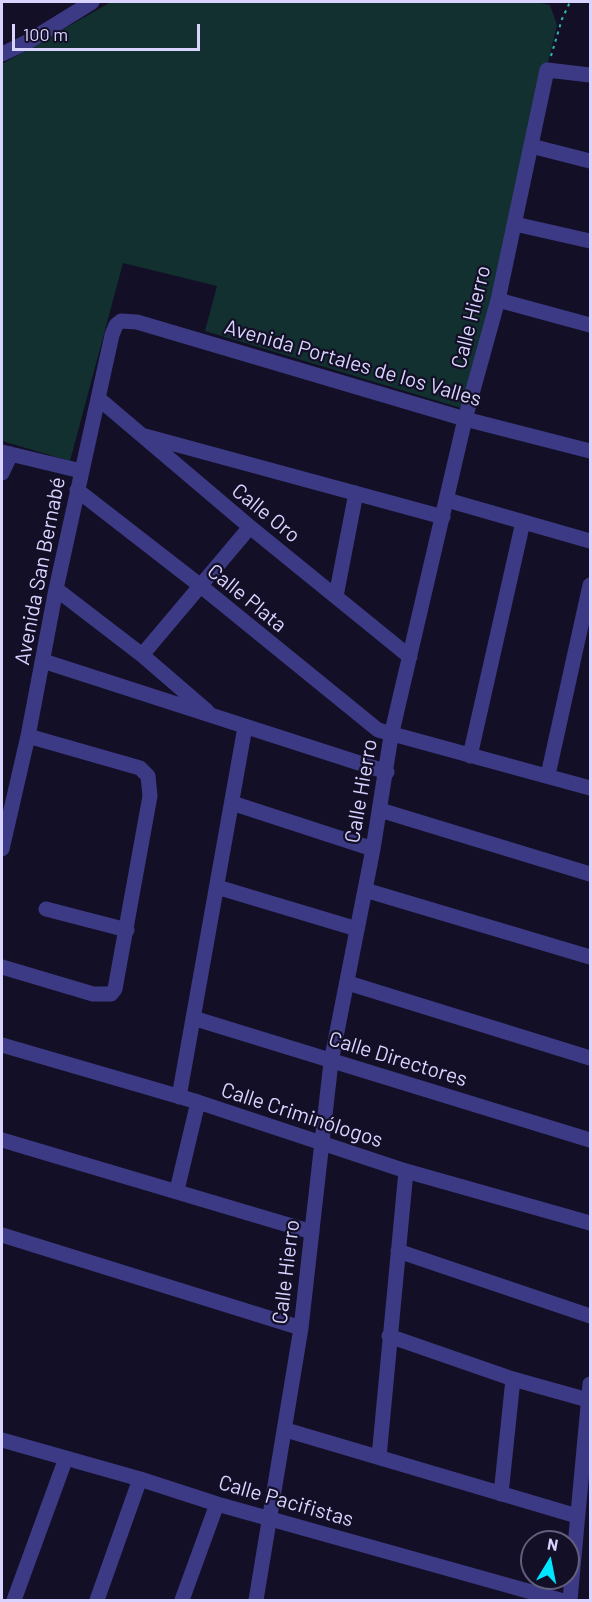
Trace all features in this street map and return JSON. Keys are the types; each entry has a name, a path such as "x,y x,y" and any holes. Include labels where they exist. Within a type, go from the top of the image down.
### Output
{"street":[{"path":"2,54 29,41 92,2"},
{"path":"547,70 591,75"},
{"name":"Calle Hierro","path":"256,1600 272,1519 301,1328 331,1062 373,849 391,736 465,419 498,300 547,70"},
{"path":"531,146 591,161"},
{"path":"515,224 591,241"},
{"path":"498,300 591,325"},
{"name":"Avenida Portales de los Valles","path":"112,335 116,325 121,321 137,321 465,419 591,451"},
{"name":"Avenida San Bernabé","path":"2,849 28,736 81,471 112,335"},
{"name":"Calle Oro","path":"98,398 250,527 410,657"},
{"path":"139,434 443,517"},
{"path":"2,472 6,453 81,471"},
{"name":"Calle Plata","path":"77,490 202,587 363,720 391,736 591,788"},
{"path":"336,596 356,493"},
{"path":"447,500 591,541"},
{"path":"470,756 523,522"},
{"path":"142,655 202,587 250,527"},
{"path":"548,775 591,585"},
{"path":"56,589 142,655 211,715"},
{"path":"43,661 387,772"},
{"path":"179,1097 245,728"},
{"path":"2,967 93,993 111,993 119,980 150,796 148,776 140,768 28,736"},
{"path":"232,803 373,849"},
{"path":"380,810 591,874"},
{"path":"217,887 357,929"},
{"path":"365,890 591,957"},
{"path":"46,909 127,930"},
{"path":"348,983 591,1058"},
{"name":"Calle Directores","path":"193,1018 591,1140"},
{"name":"Calle Criminólogos","path":"2,1045 198,1102 406,1171 591,1223"},
{"path":"177,1190 198,1102"},
{"path":"2,1140 177,1190 312,1232"},
{"path":"379,1457 406,1171"},
{"path":"2,1235 301,1328"},
{"path":"398,1251 591,1316"},
{"path":"389,1336 513,1379 590,1392 570,1600"},
{"path":"501,1494 513,1379"},
{"path":"286,1430 577,1516"},
{"name":"Calle Pacifistas","path":"2,1440 140,1479 217,1504 559,1600"},
{"path":"14,1600 66,1458"},
{"path":"97,1600 140,1479"},
{"path":"182,1600 217,1504"}],"path":[{"path":"547,70 562,20 570,2"}],"green space":[{"path":"111,2 537,2 550,5 557,25 475,365 461,408 205,331 217,286 123,263 70,461 2,441 2,64"}]}
